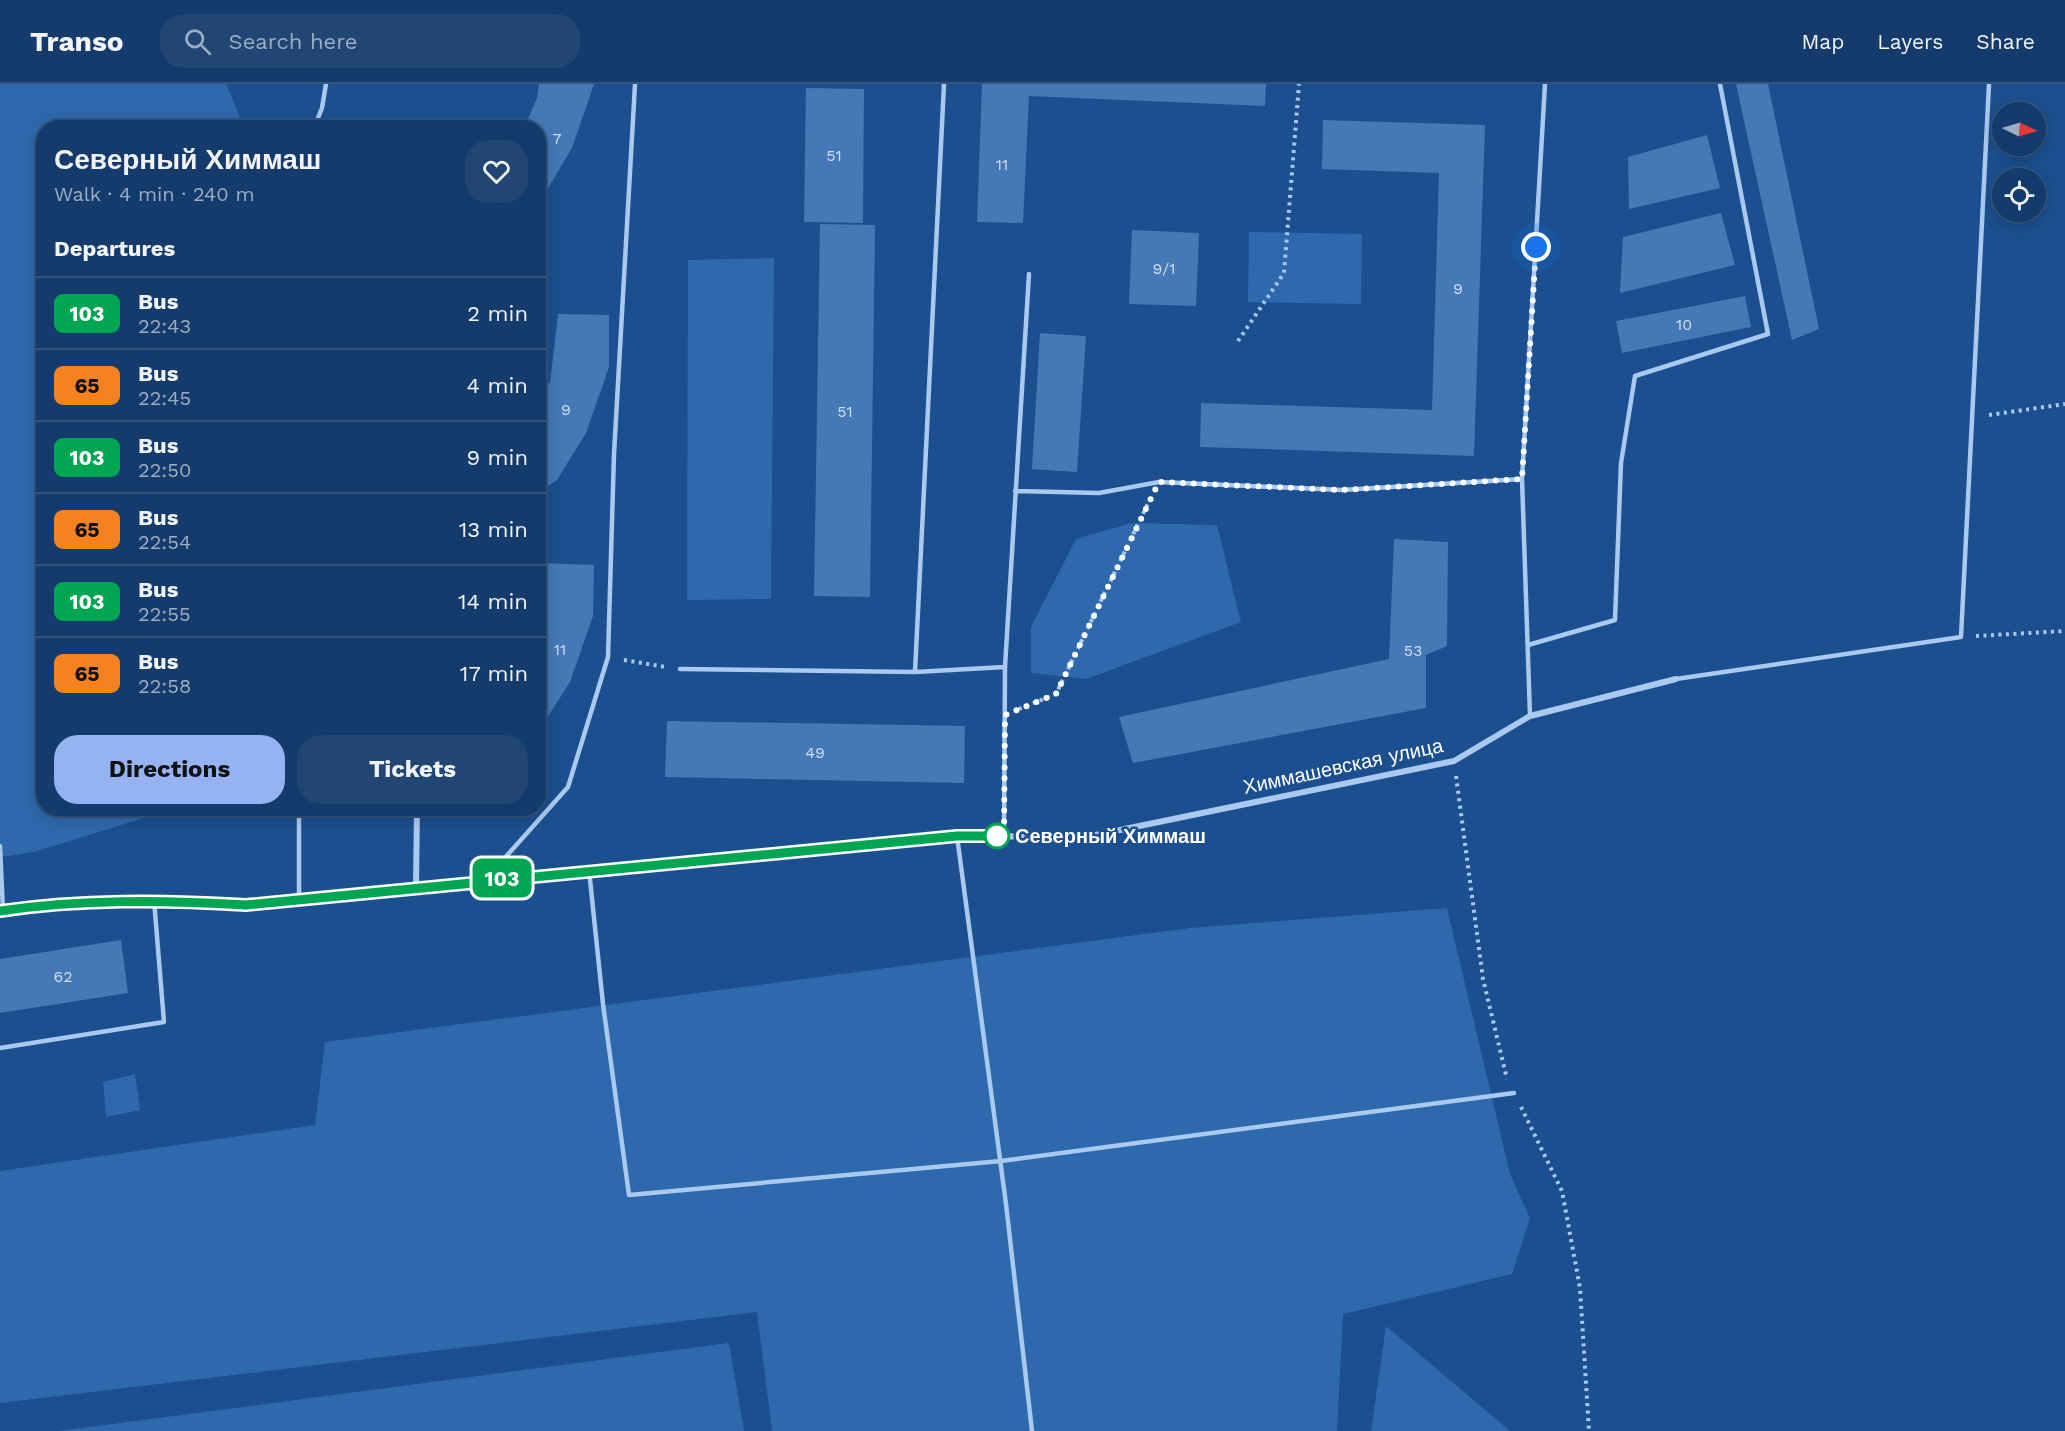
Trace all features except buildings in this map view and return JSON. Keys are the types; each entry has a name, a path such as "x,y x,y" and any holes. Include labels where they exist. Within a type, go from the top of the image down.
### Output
{"street":[{"name":"Химмашевская улица","path":"1,911 67,902 154,900 246,905 486,879 957,836 1086,837 1454,761 1530,716 1676,679"},
{"path":"416,887 417,816"}],"lane":[{"path":"317,120 322,108 326,84"},
{"path":"546,812 568,787 608,657 614,454 635,84"},
{"path":"915,672 944,84"},
{"path":"1530,716 1522,479 1545,84"},
{"path":"1528,645 1615,620 1621,463 1635,376 1768,334 1720,84"},
{"path":"1676,679 1961,637 1989,84"},
{"path":"1004,836 1005,668 1029,274"},
{"path":"1015,491 1100,493 1159,482 1342,490 1522,479"},
{"path":"680,669 915,672 1005,668"},
{"path":"299,816 299,899"},
{"path":"486,879 542,816"},
{"path":"957,836 1001,1161 1032,1431"},
{"path":"0,846 1,911"},
{"path":"589,870 603,1004 629,1196 1001,1161 1492,1098 1514,1093"},
{"path":"0,1048 164,1023 154,900"}],"path":[{"path":"1238,341 1284,273 1299,84"},
{"path":"1972,417 2065,404"},
{"path":"1005,715 1056,694 1159,482"},
{"path":"1961,637 2065,631"},
{"path":"608,657 680,669"}],"shaded area":[{"path":"0,84 226,84 241,120 36,120 36,816 150,816 34,852 0,857"},
{"path":"1249,232 1362,234 1361,304 1248,302"},
{"path":"774,258 771,599 687,600 688,260"},
{"path":"1131,523 1217,525 1241,622 1086,679 1031,673 1031,627 1076,539"},
{"path":"1447,908 1510,1174 1530,1218 1512,1274 1343,1314 1337,1431 772,1431 757,1312 0,1403 0,1171 315,1125 325,1042 1190,928"},
{"path":"135,1074 140,1110 106,1117 103,1082"},
{"path":"1386,1326 1510,1431 1371,1431"},
{"path":"729,1343 744,1431 59,1431"}],"bus line":[{"name":"103","path":"0,911 67,902 154,900 246,905 486,879 957,836 1004,836"}],"place":[{"name":"Северный Химмаш","path":"997,836"}],"route":[{"path":"997,836 1004,836 1005,715 1056,694 1159,482 1342,490 1522,479 1536,247"}]}
